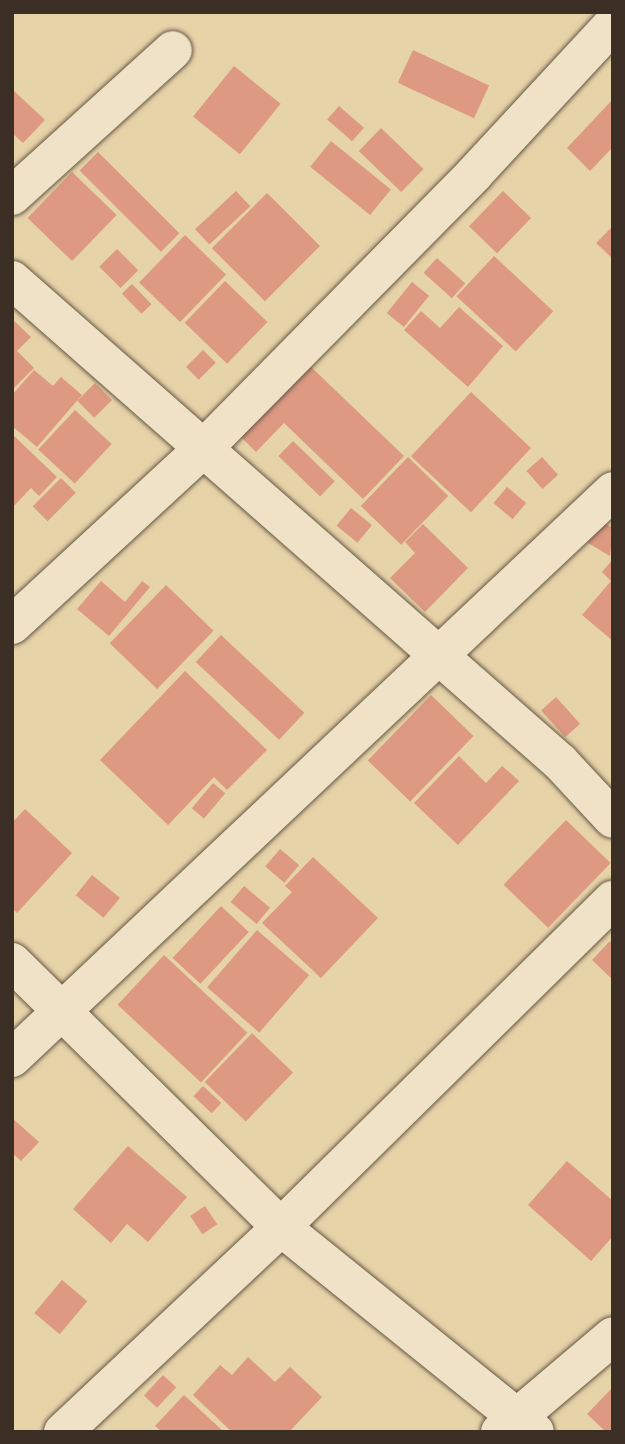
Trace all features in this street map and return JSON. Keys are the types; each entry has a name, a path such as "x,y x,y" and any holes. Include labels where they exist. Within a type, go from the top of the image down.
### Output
{"street":[{"path":"12,625 206,446 475,173 613,24"},
{"path":"12,196 173,50"},
{"path":"12,281 206,446 561,763 613,819"},
{"path":"12,1058 613,491"},
{"path":"62,1432 281,1227 613,900"},
{"path":"12,962 281,1227 517,1426 613,1336"}],"building":[{"path":"413,50 489,85 474,118 398,83"},
{"path":"234,66 281,104 240,154 193,117"},
{"path":"12,89 45,120 23,143 12,133"},
{"path":"613,99 613,147 590,171 567,148"},
{"path":"339,106 364,128 352,141 327,120"},
{"path":"381,128 423,169 401,192 359,151"},
{"path":"331,141 391,189 370,215 310,167"},
{"path":"98,152 179,233 161,252 80,170"},
{"path":"72,172 117,215 72,261 28,218"},
{"path":"236,191 250,206 209,245 195,229"},
{"path":"503,191 531,218 497,253 469,226"},
{"path":"267,193 320,246 265,301 212,248"},
{"path":"613,226 613,259 596,243"},
{"path":"185,235 226,275 180,322 139,282"},
{"path":"117,249 138,270 121,288 99,267"},
{"path":"494,256 553,311 516,351 456,296"},
{"path":"437,258 465,283 452,298 424,273"},
{"path":"225,281 267,322 227,364 185,323"},
{"path":"412,282 429,296 404,327 387,313"},
{"path":"132,284 151,304 141,314 122,294"},
{"path":"459,307 503,346 468,387 404,330 421,311 440,328"},
{"path":"12,319 31,337 17,351 34,368 12,390"},
{"path":"203,350 216,363 199,380 186,367"},
{"path":"308,364 404,456 363,499 284,423 256,452 240,436"},
{"path":"34,370 53,386 61,377 82,395 37,447 12,426 12,395"},
{"path":"95,383 112,400 94,418 77,401"},
{"path":"471,392 531,448 471,512 411,456"},
{"path":"75,410 112,444 75,484 38,449"},
{"path":"12,434 57,477 39,496 31,488 12,508"},
{"path":"293,441 335,481 320,496 278,456"},
{"path":"408,457 448,496 401,545 361,506"},
{"path":"542,457 558,475 542,489 526,471"},
{"path":"61,478 76,493 48,521 33,506"},
{"path":"507,487 526,503 513,519 494,503"},
{"path":"351,508 372,525 358,543 337,526"},
{"path":"601,521 613,528 610,556 588,543"},
{"path":"423,524 468,568 425,612 390,578 415,553 405,542"},
{"path":"613,559 613,641 582,615 611,581 602,572"},
{"path":"101,581 125,602 142,581 150,587 109,636 77,609"},
{"path":"166,585 213,631 157,689 110,643"},
{"path":"221,635 304,713 279,740 196,662"},
{"path":"185,671 267,750 227,790 214,777 168,825 100,760"},
{"path":"431,695 473,736 410,801 368,760"},
{"path":"556,697 580,724 565,737 541,710"},
{"path":"459,756 486,783 502,766 519,781 458,845 414,803"},
{"path":"213,783 225,793 204,819 192,808"},
{"path":"25,809 72,853 17,913 12,908 12,823"},
{"path":"566,820 611,863 548,928 503,885"},
{"path":"280,849 299,865 284,883 265,867"},
{"path":"313,857 378,918 321,978 262,923 292,892 285,886"},
{"path":"92,875 120,898 104,918 76,895"},
{"path":"244,886 270,908 257,924 231,902"},
{"path":"221,906 249,932 200,984 173,958"},
{"path":"257,930 309,975 259,1033 207,987"},
{"path":"610,941 613,944 613,980 592,960"},
{"path":"164,955 247,1033 201,1082 118,1005"},
{"path":"252,1033 293,1073 246,1122 205,1082"},
{"path":"203,1086 221,1103 212,1113 193,1096"},
{"path":"12,1118 39,1142 21,1161 12,1153"},
{"path":"128,1146 187,1197 148,1242 127,1224 111,1243 73,1209"},
{"path":"567,1161 613,1201 613,1236 591,1261 528,1205"},
{"path":"205,1206 217,1224 202,1234 190,1216"},
{"path":"62,1280 87,1301 60,1334 34,1313"},
{"path":"248,1357 275,1382 290,1367 322,1397 289,1432 232,1432 193,1395 220,1365 232,1375"},
{"path":"163,1375 176,1387 157,1408 144,1395"},
{"path":"613,1387 613,1432 606,1432 587,1414"},
{"path":"184,1395 224,1432 162,1432 155,1426"}]}
